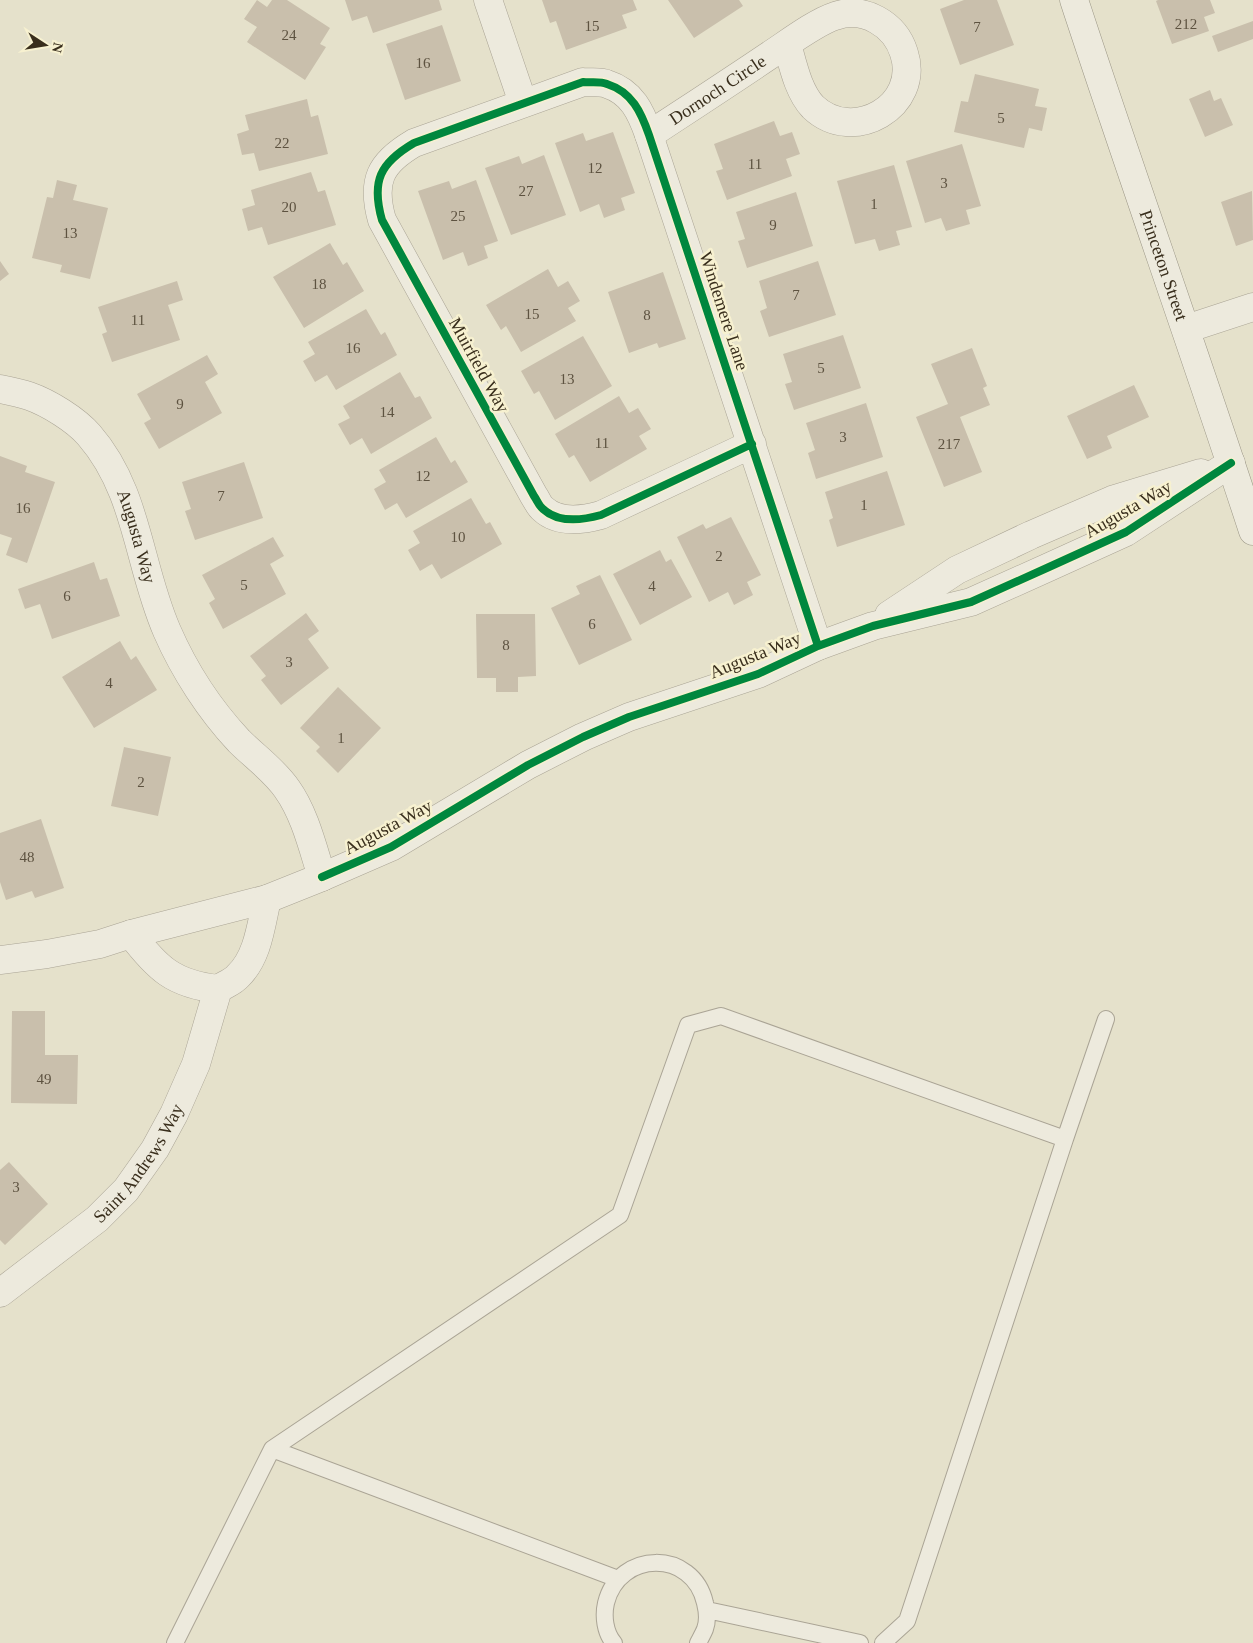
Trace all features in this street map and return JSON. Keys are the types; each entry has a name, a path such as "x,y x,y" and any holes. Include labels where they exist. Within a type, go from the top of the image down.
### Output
{"street":[{"path":"488,0 524,103"},
{"name":"Princeton Street","path":"1074,0 1253,531"},
{"name":"Dornoch Circle","path":"650,135 787,44 835,16 846,14 868,16 888,27 901,45 907,66 906,78 902,89 890,107 869,120 845,123 822,114 812,106 805,96 787,44"},
{"name":"Windemere Lane","path":"524,103 583,82 606,83 626,94 641,112 818,646"},
{"name":"Muirfield Way","path":"524,103 414,143 397,153 384,168 378,185 377,203 382,220 534,496 543,509 556,516 586,519 601,515 752,444"},
{"path":"1186,329 1253,307"},
{"name":"Augusta Way","path":"0,389 29,396 61,412 89,434 112,466 128,502 152,591 166,630 185,668 238,740 288,789 305,823 322,877"},
{"name":"Augusta Way","path":"873,626 957,570 1031,535 1112,500 1231,463"},
{"name":"Augusta Way","path":"0,960 47,954 100,944 131,934 267,899 322,877 390,847 528,765 583,737 629,717 758,674 818,646 873,626 971,602 1032,575 1126,532 1231,463"},
{"path":"131,934 151,960 174,978 196,987 218,989 238,977 251,957 259,936 267,899"},
{"name":"Saint Andrews Way","path":"0,1293 97,1219 126,1190 155,1149 174,1114 196,1064 218,989"}],"lane":[{"path":"175,1643 272,1449 620,1215 688,1025 721,1016 1065,1139"},
{"path":"883,1643 906,1621 1106,1019"},
{"path":"272,1449 618,1579"},
{"path":"614,1643 606,1625 605,1608 609,1593 618,1579 631,1569 646,1563 662,1562 679,1568 693,1578 703,1593 707,1610 706,1628 698,1643"},
{"path":"707,1610 860,1643"}],"building":[{"path":"257,0 267,7 272,0 287,0 330,28 320,44 326,47 305,80 247,42 257,27 244,19"},
{"path":"345,0 439,0 442,10 373,33 367,16 352,21"},
{"path":"542,0 633,0 637,10 622,15 627,28 566,50 556,21 550,23"},
{"path":"668,0 739,0 743,6 694,38"},
{"path":"964,0 997,0 1014,45 960,65 940,9"},
{"path":"1210,0 1215,13 1204,17 1209,31 1172,44 1156,1"},
{"path":"1253,21 1253,39 1218,52 1212,36"},
{"path":"442,25 461,81 405,100 386,44"},
{"path":"975,74 1039,89 1035,106 1047,108 1042,131 1029,128 1024,148 954,132 961,101 968,102"},
{"path":"1210,90 1214,101 1221,98 1233,125 1205,137 1189,99"},
{"path":"307,99 311,117 318,115 328,154 259,171 254,153 242,155 237,134 249,130 245,115"},
{"path":"774,121 780,136 792,132 800,154 786,159 792,176 727,200 716,171 723,169 714,144"},
{"path":"613,132 635,193 621,198 625,210 604,218 599,204 580,212 555,143 583,133 586,141"},
{"path":"962,144 981,206 966,210 970,224 946,231 941,218 925,223 906,161"},
{"path":"544,155 566,215 511,235 485,168 519,156 522,164"},
{"path":"894,165 912,227 896,231 900,245 879,251 875,239 855,244 837,181"},
{"path":"311,172 318,192 325,190 336,225 268,245 262,227 248,231 242,209 255,205 251,190"},
{"path":"57,180 77,185 73,200 108,208 90,279 60,272 62,265 32,258 47,197 53,198"},
{"path":"476,180 498,241 484,246 488,258 468,266 463,252 443,260 418,191 449,181 452,189"},
{"path":"1252,191 1253,240 1236,246 1221,202"},
{"path":"796,192 813,246 747,268 738,241 745,239 736,212"},
{"path":"330,243 343,265 347,262 364,291 304,328 273,277"},
{"path":"0,261 9,274 0,281"},
{"path":"818,261 836,315 769,337 760,311 767,308 759,281"},
{"path":"548,269 558,287 568,281 580,301 568,308 576,321 521,352 506,326 501,330 486,305"},
{"path":"663,272 686,339 659,348 657,343 629,353 608,292"},
{"path":"177,281 183,300 168,305 180,340 112,362 102,334 107,332 98,307"},
{"path":"366,309 381,335 385,332 397,355 336,390 327,375 315,382 303,361 315,354 308,342"},
{"path":"843,335 861,388 794,410 785,384 792,382 783,354"},
{"path":"583,336 612,386 555,420 539,391 534,394 521,371"},
{"path":"972,348 987,386 983,388 990,405 960,417 982,472 944,487 916,417 948,404 931,364"},
{"path":"207,355 218,374 205,382 222,413 159,449 144,423 151,419 137,394"},
{"path":"400,372 415,398 420,396 432,418 371,454 362,438 350,445 338,424 350,418 343,406"},
{"path":"1134,385 1149,417 1107,436 1112,448 1087,459 1067,416"},
{"path":"619,396 629,413 638,408 651,429 639,436 647,449 590,482 574,455 569,458 555,434"},
{"path":"866,403 883,457 816,479 808,453 815,450 806,423"},
{"path":"436,437 451,463 455,460 468,482 406,518 397,503 385,510 374,489 386,482 379,470"},
{"path":"0,456 27,466 25,472 55,482 27,563 6,555 12,538 0,534"},
{"path":"244,462 263,518 195,540 185,511 191,509 182,482"},
{"path":"887,471 905,525 837,547 829,520 833,518 825,492"},
{"path":"471,498 486,524 490,522 502,544 441,579 432,564 420,571 408,550 420,543 413,531"},
{"path":"731,517 761,575 747,582 753,595 734,605 728,592 709,602 677,537 703,524 706,529"},
{"path":"273,537 284,556 270,564 286,594 223,629 209,603 215,599 202,575"},
{"path":"660,550 666,562 671,559 692,597 640,625 613,574"},
{"path":"94,562 100,580 107,578 120,616 52,639 40,604 25,609 18,589"},
{"path":"600,575 632,640 579,665 551,608 580,594 576,586"},
{"path":"306,613 319,631 308,639 329,668 281,705 261,680 266,676 250,656"},
{"path":"476,614 535,614 536,676 518,677 518,692 496,692 496,678 477,678"},
{"path":"120,641 131,660 136,656 157,690 94,728 62,677"},
{"path":"338,687 381,728 338,773 316,751 320,747 300,728"},
{"path":"124,747 171,757 158,816 111,806"},
{"path":"41,819 64,888 35,898 32,891 6,900 0,882 0,833"},
{"path":"12,1011 45,1011 45,1055 78,1055 77,1104 11,1103"},
{"path":"9,1162 48,1204 5,1245 0,1240 0,1170"}],"cycle path":[{"path":"752,444 601,515 571,519 556,517 543,509 539,505 382,220 378,184 386,166 402,150 414,143 583,82 607,84 623,92 629,98 643,118 649,135 818,646"},
{"path":"322,877 391,847 528,765 583,737 629,717 758,674 818,646 873,626 971,602 1126,532 1231,463"}]}
